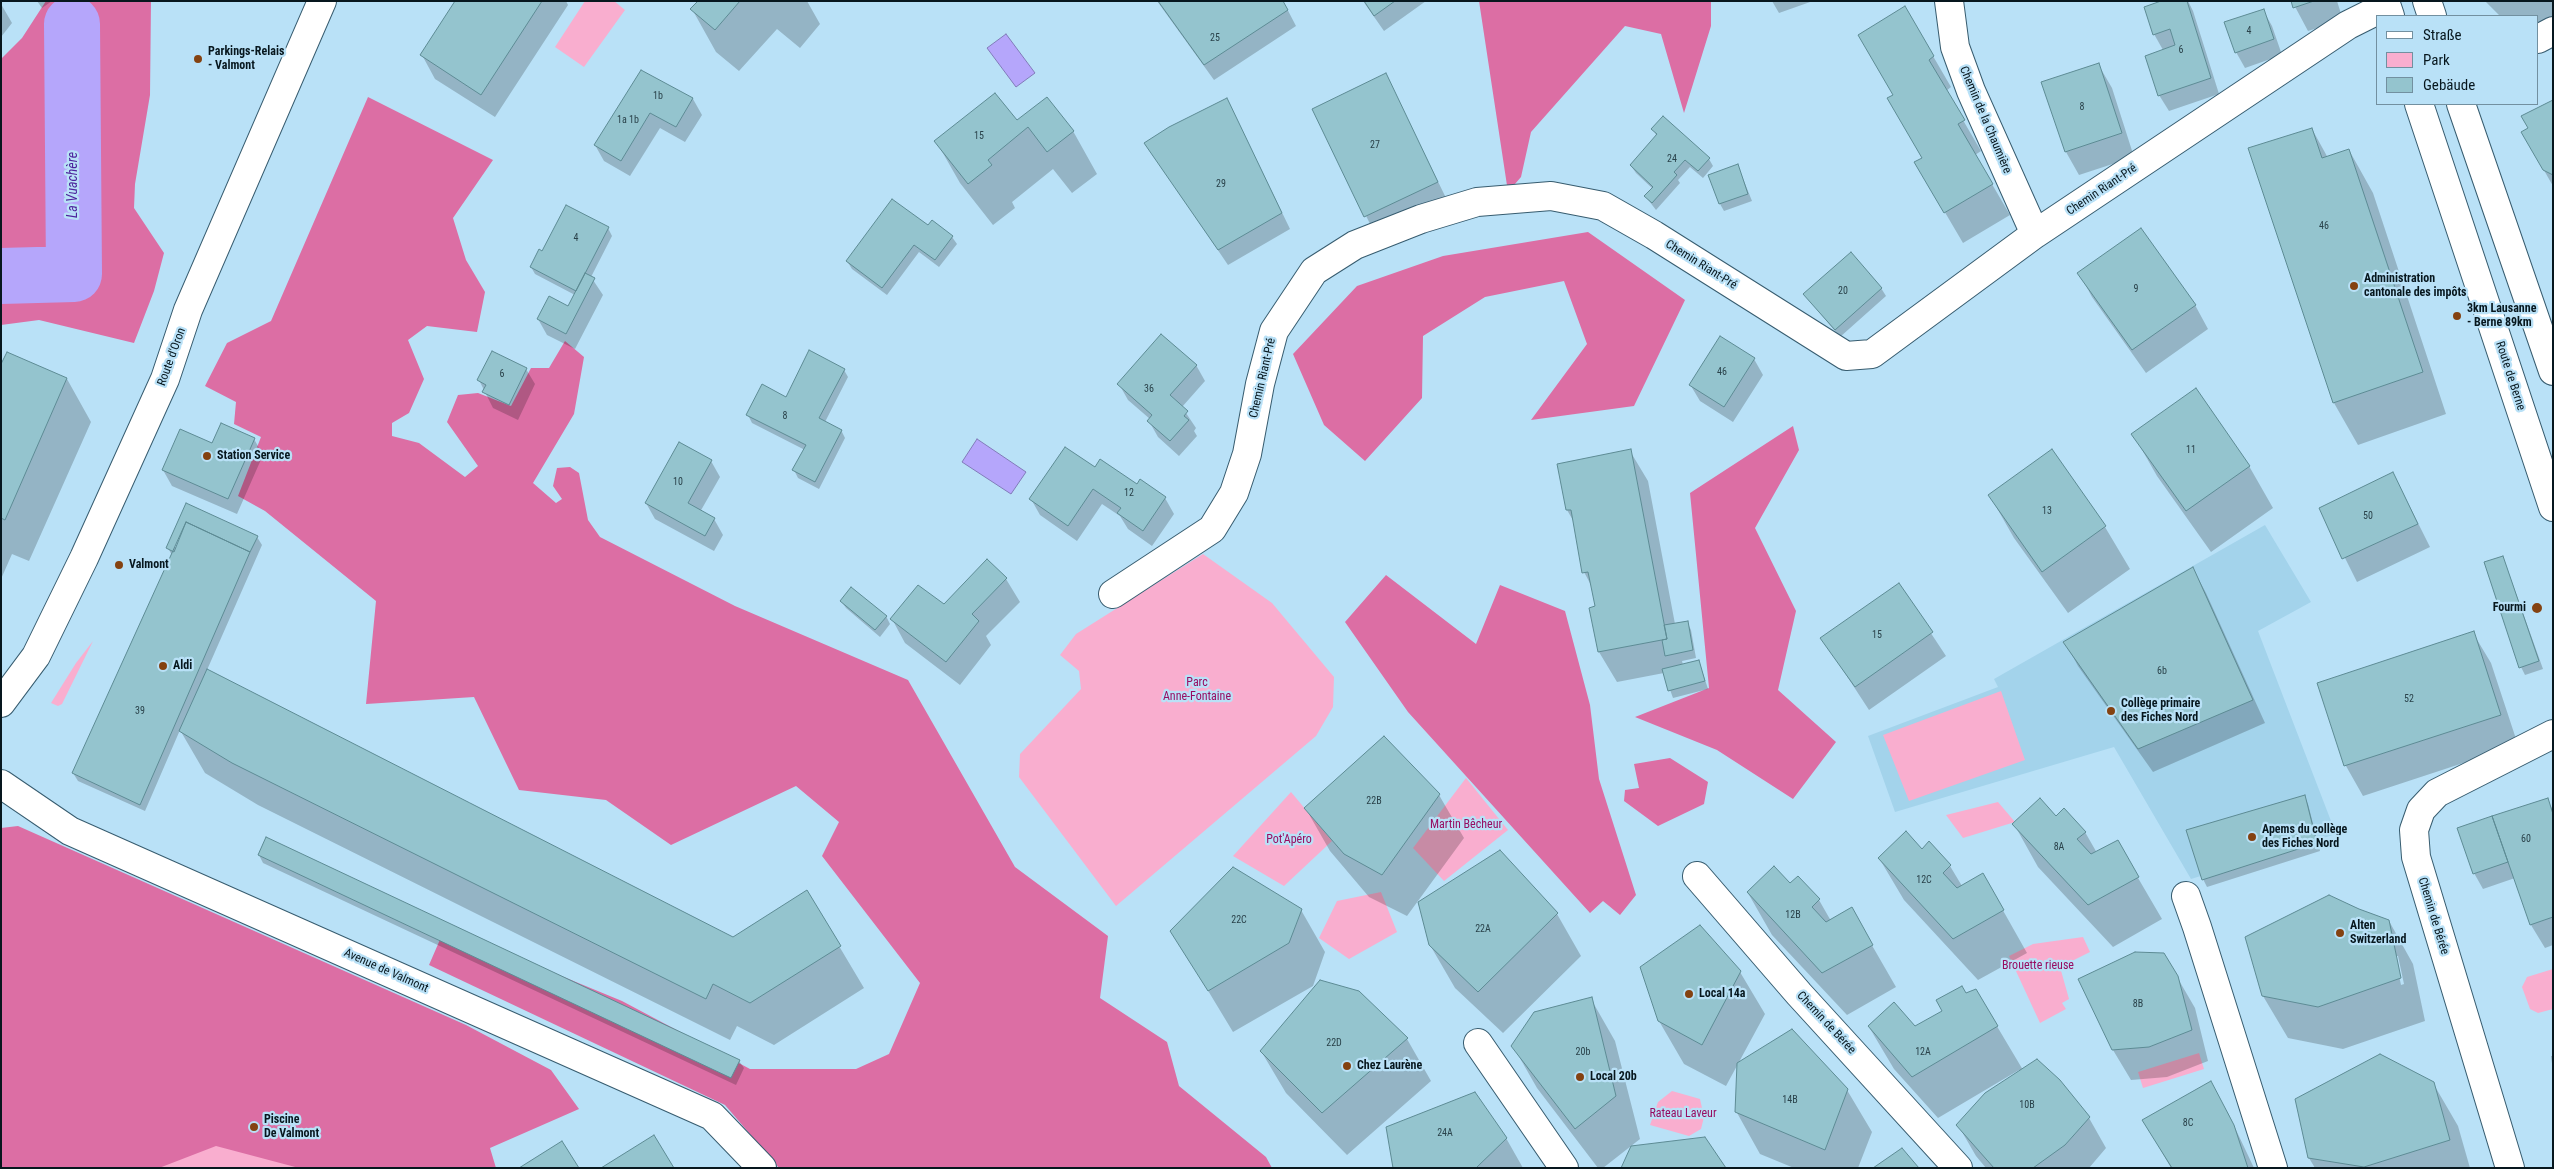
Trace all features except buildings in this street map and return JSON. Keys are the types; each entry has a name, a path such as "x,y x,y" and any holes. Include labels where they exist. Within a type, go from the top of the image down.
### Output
{"street":[{"name":"Route d'Oron","path":"1,703 36,656 92,541 165,379 188,310 322,1"},
{"name":"Chemin de la Chaumière","path":"1949,1 1958,56 2035,234"},
{"path":"2426,1 2432,15"},
{"name":"Chemin Riant-Pré","path":"1113,594 1212,529 1234,493 1247,454 1260,384 1274,331 1314,271 1355,245 1421,219 1477,202 1551,196 1603,206 1654,235 1846,356 1872,354 2035,234 2348,25 2387,8"},
{"path":"2539,38 2553,31"},
{"name":"Route de Berne","path":"2419,105 2553,507"},
{"path":"2461,105 2553,371"},
{"name":"Chemin de Bérée","path":"2510,1168 2416,857 2414,830 2421,810 2438,793 2553,734"},
{"name":"Avenue de Valmont","path":"1,784 70,831 712,1116 762,1168"},
{"name":"Chemin de Bérée","path":"1697,876 1799,994 1958,1168"},
{"path":"2186,896 2273,1168"},
{"path":"1478,1043 1564,1168"}],"shaded area":[{"path":"46,1 151,1 150,95 135,184 134,208 164,253 154,291 134,343 39,320 1,325 1,59 22,38"},
{"path":"1479,1 1711,1 1711,26 1684,113 1661,34 1625,26 1531,132 1521,177 1508,192"},
{"path":"1006,34 1035,73 1016,87 987,48"},
{"path":"368,97 493,160 453,218 466,260 485,292 477,332 427,326 408,340 424,379 409,413 392,423 392,436 419,443 465,477 478,466 447,422 458,395 478,393 511,406 531,368 549,368 565,341 584,357 574,414 533,483 556,503 562,499 553,486 557,468 570,467 579,473 588,520 600,537 735,606 908,680 1015,867 1108,936 1100,998 1167,1042 1179,1086 1266,1157 1272,1168 779,1168 725,1105 429,965 445,928 622,1001 750,1069 856,1069 889,1054 920,983 822,856 839,822 796,786 671,845 606,800 519,790 474,697 366,704 376,601 265,511 238,496 261,437 234,424 236,402 205,386 227,343 271,321"},
{"path":"1588,232 1685,300 1634,406 1531,420 1587,344 1564,281 1485,297 1423,336 1422,398 1365,461 1324,425 1293,354 1357,286 1443,256"},
{"path":"1793,426 1799,450 1755,528 1796,611 1778,690 1836,742 1793,799 1717,750 1635,717 1709,688 1690,493"},
{"path":"977,439 1026,472 1011,494 962,462"},
{"name":"Collège primaire des Fiches Nord","path":"2265,525 2311,602 2258,631 2336,834 2191,879 2114,747 1895,812 1868,736 1998,687 1994,679"},
{"path":"1386,575 1476,644 1500,585 1565,611 1590,705 1599,779 1636,895 1620,915 1603,901 1590,913 1408,712 1345,622"},
{"path":"1670,758 1708,782 1704,804 1658,826 1624,801 1625,790 1639,788 1634,764"},
{"path":"18,826 466,1025 551,1070 579,1109 490,1148 496,1168 299,1168 216,1146 159,1168 1,1168 1,828"}],"green space":[{"path":"585,1 614,1 625,10 584,67 555,47"},
{"name":"Parc Anne-Fontaine","path":"1203,554 1272,603 1334,677 1333,707 1316,736 1116,906 1019,777 1020,754 1081,689 1079,671 1060,655 1076,634"},
{"path":"93,641 62,704 58,706 51,703 76,663"},
{"path":"2001,691 2025,760 1909,801 1883,735"},
{"name":"Martin Bêcheur","path":"1466,778 1508,830 1444,881 1413,848"},
{"name":"Pot'Apéro","path":"1291,792 1332,841 1284,886 1233,856"},
{"path":"1998,802 2015,822 1963,838 1946,815"},
{"path":"1381,892 1397,932 1349,959 1319,938 1337,901"},
{"name":"Brouette rieuse","path":"2083,937 2090,952 2060,967 2069,999 2062,1003 2066,1009 2040,1023 2009,956 2033,944"},
{"path":"2553,969 2553,1009 2538,1013 2530,1009 2522,987 2527,977"},
{"path":"2199,1053 2204,1069 2143,1088 2138,1072"},
{"name":"Rateau Laveur","path":"1672,1091 1700,1099 1704,1117 1701,1129 1689,1136 1650,1125 1658,1102"},
{"name":"Piscine De Valmont","path":"230,1104 376,1168 149,1168"}],"waterway":[{"name":"La Vuachère","path":"1,276 74,274 72,24"}],"place":[{"name":"Parkings-Relais - Valmont","path":"198,59"},
{"name":"Administration cantonale des impôts","path":"2354,286"},
{"name":"3km Lausanne - Berne 89km","path":"2457,316"},
{"name":"Station Service","path":"207,456"},
{"name":"Valmont","path":"119,565"},
{"name":"Fourmi","path":"2537,608"},
{"name":"Aldi","path":"163,666"},
{"name":"Collège primaire des Fiches Nord","path":"2111,711"},
{"name":"Apems du collège des Fiches Nord","path":"2252,837"},
{"name":"Alten Switzerland","path":"2340,933"},
{"name":"Local 14a","path":"1689,994"},
{"name":"Chez Laurène","path":"1347,1066"},
{"name":"Local 20b","path":"1580,1077"},
{"name":"Piscine De Valmont","path":"254,1127"}]}
